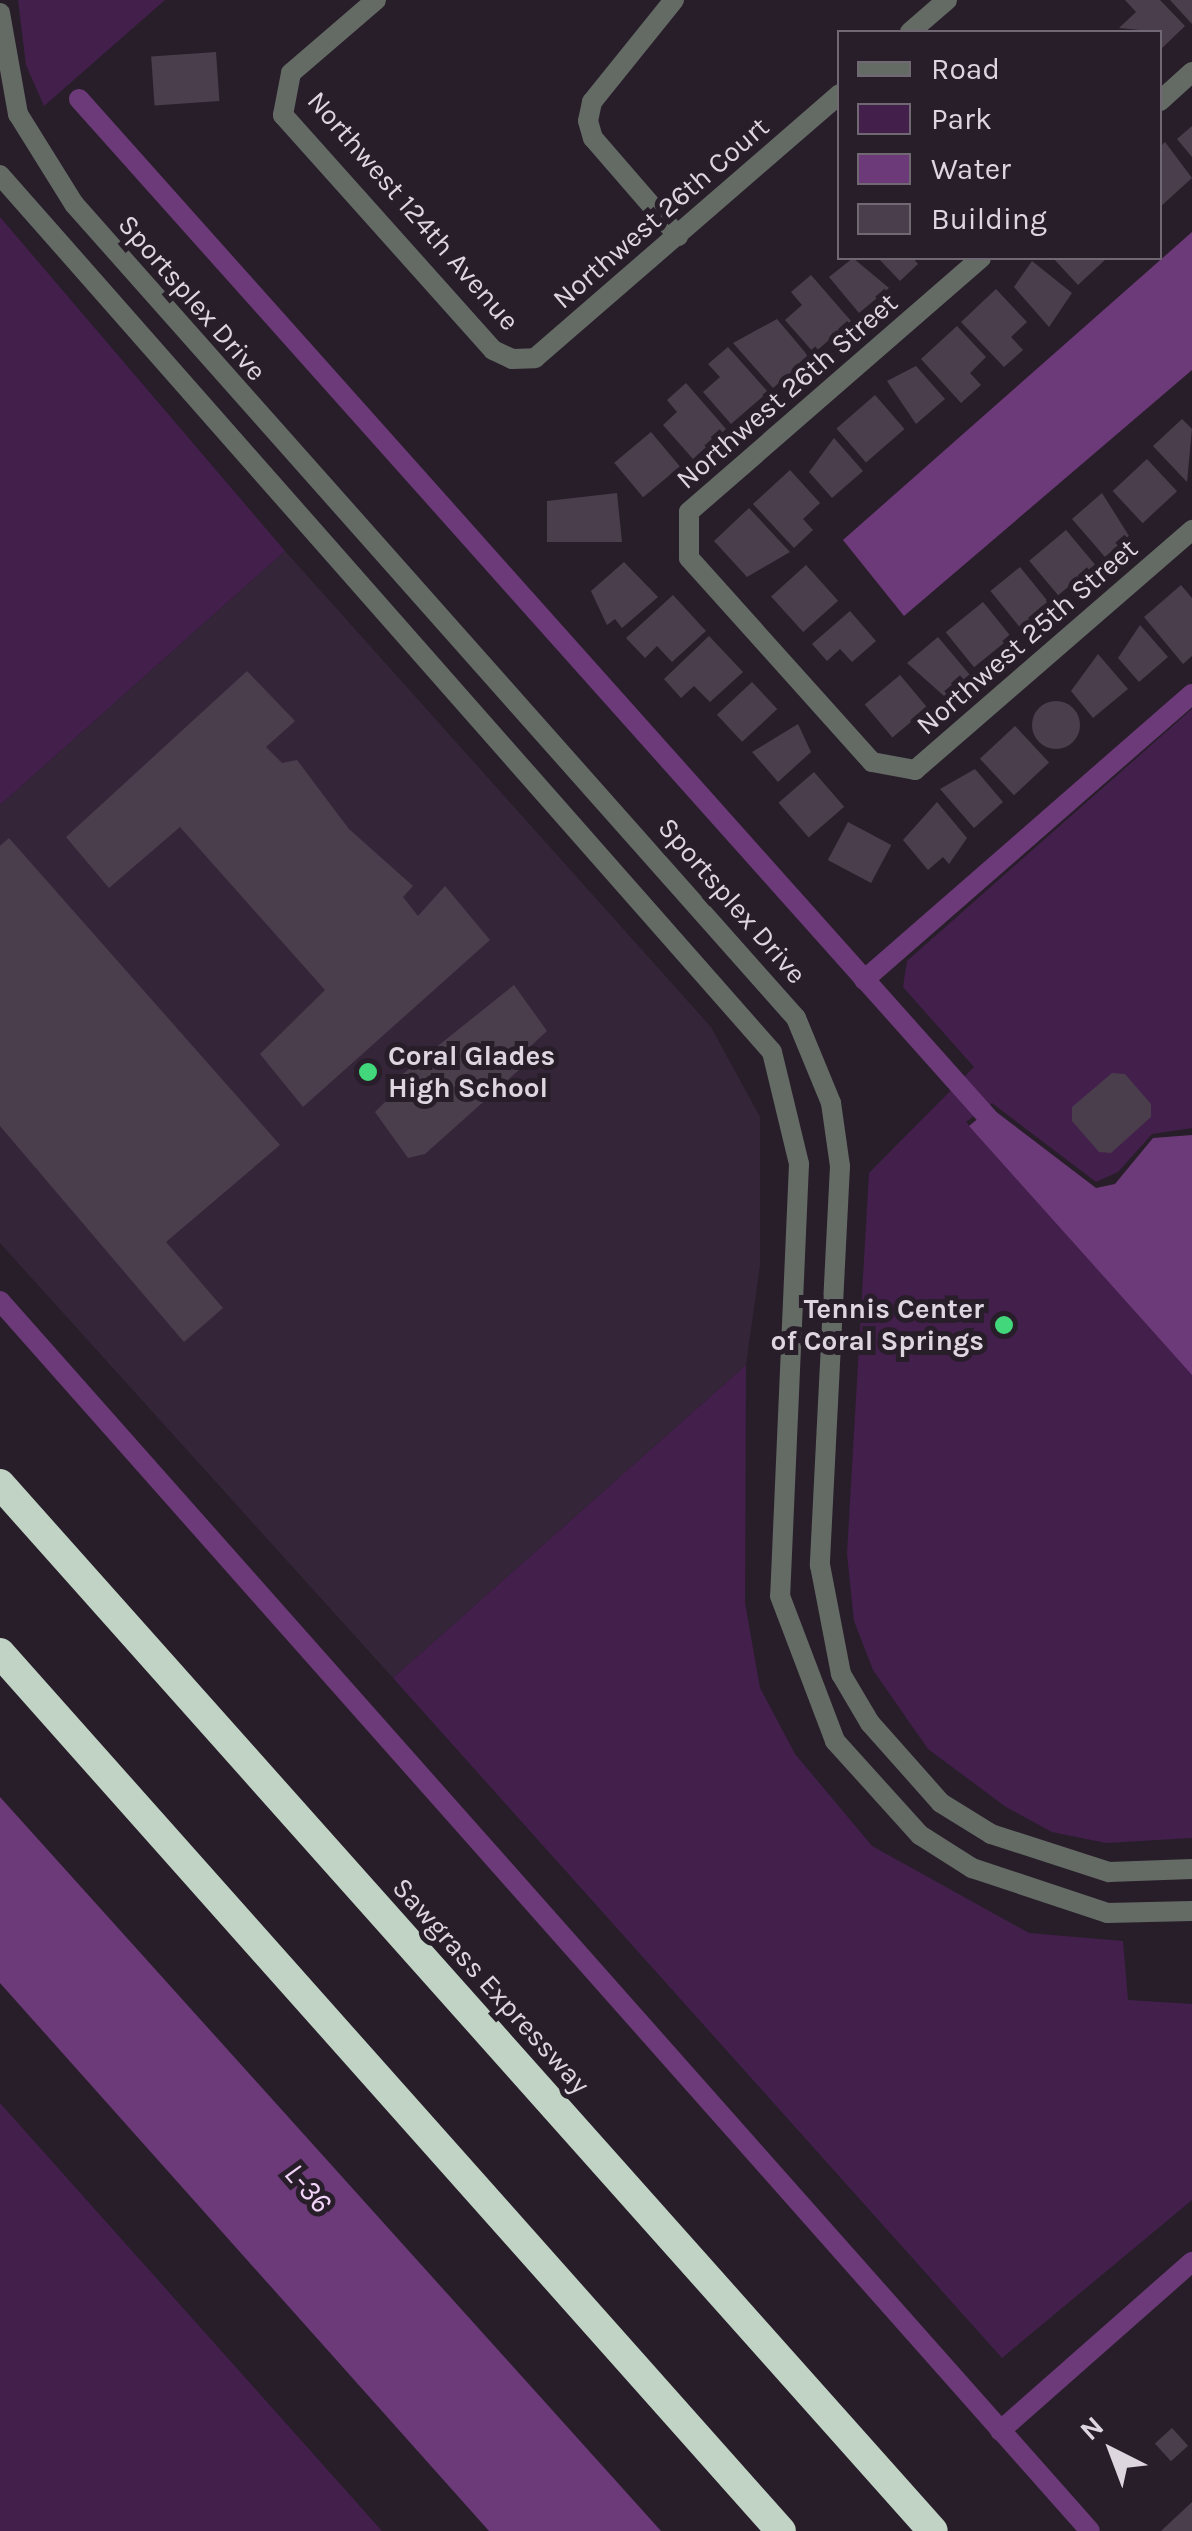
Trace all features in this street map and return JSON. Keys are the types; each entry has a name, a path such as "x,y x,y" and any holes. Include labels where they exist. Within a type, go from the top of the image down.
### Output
{"highway":[{"name":"Sawgrass Expressway","path":"0,1484 932,2531"},
{"path":"0,1653 782,2531"}],"street":[{"name":"Northwest 124th Avenue","path":"376,0 292,73 281,93 284,115 494,350 512,359"},
{"path":"674,0 592,102 588,121 593,138 678,236"},
{"path":"912,30 947,0"},
{"name":"Sportsplex Drive","path":"0,13 18,114 74,204 796,1018 832,1102 840,1166 820,1565 841,1674 870,1723 941,1803 990,1834 1109,1872 1192,1870"},
{"path":"1162,99 1192,72"},
{"name":"Northwest 26th Court","path":"512,359 535,358 837,97"},
{"path":"0,176 772,1052 799,1164 780,1596 836,1741 920,1835 972,1868 1107,1912 1192,1911"},
{"name":"Northwest 26th Street","path":"891,770 872,762 689,558 684,533 689,512 979,260"},
{"name":"Northwest 25th Street","path":"891,770 915,770 1192,530"}],"shaded area":[{"name":"Coral Glades High School","path":"285,551 711,1027 760,1117 760,1265 746,1365 393,1678 0,1243 0,805"}],"green space":[{"path":"18,0 165,0 44,106 26,65"},
{"path":"0,217 285,551 0,805"},
{"name":"Tennis Center of Coral Springs","path":"1192,709 1192,1128 1152,1134 1118,1172 1096,1182 992,1103 966,1122 1192,1374 1192,1838 1106,1843 1052,1832 1006,1807 928,1749 873,1670 854,1621 847,1554 869,1173 974,1067 903,987 907,961"},
{"path":"746,1365 745,1603 760,1688 795,1754 872,1846 1029,1933 1123,1941 1128,2000 1192,2004 1192,2200 1002,2358 393,1678"},
{"path":"0,2103 382,2531 0,2531"}],"water":[{"path":"1192,232 1192,370 904,616 843,540"},
{"path":"991,1108 1096,1188 1115,1184 1153,1138 1192,1135 1192,1375 969,1126"},
{"name":"L-36","path":"0,1797 661,2531 489,2531 0,1983"}],"building":[{"path":"1125,0 1160,0 1185,26 1162,48 1162,30 1119,28 1136,12"},
{"path":"1170,0 1192,0 1192,24"},
{"path":"216,52 219,101 155,105 151,57"},
{"path":"1192,126 1192,157 1177,139"},
{"path":"1165,142 1192,178 1162,205"},
{"path":"855,260 889,288 859,313 829,277"},
{"path":"880,260 915,260 918,264 900,281"},
{"path":"1055,260 1105,260 1078,285"},
{"path":"1032,261 1072,293 1049,327 1014,287"},
{"path":"811,275 851,321 814,353 785,320 802,305 791,292"},
{"path":"996,289 1027,322 1011,337 1023,350 1004,367 961,322"},
{"path":"777,319 809,357 773,388 733,343"},
{"path":"957,326 986,357 970,373 981,385 961,403 921,359"},
{"path":"728,347 768,392 731,424 703,392 720,377 708,364"},
{"path":"916,366 945,399 916,424 887,381"},
{"path":"686,383 726,429 693,459 663,425 677,412 667,400"},
{"path":"875,395 905,429 866,462 837,428"},
{"path":"1182,419 1192,429 1187,482 1153,446"},
{"path":"651,432 680,466 643,497 614,463"},
{"path":"834,438 863,471 832,498 809,472"},
{"path":"1147,459 1177,491 1143,523 1113,491"},
{"path":"790,470 820,503 803,519 813,530 794,548 753,504"},
{"path":"617,493 622,542 547,542 547,501"},
{"path":"1102,493 1129,536 1105,557 1072,519"},
{"path":"749,508 790,552 747,577 714,541"},
{"path":"1066,530 1095,564 1058,595 1029,561"},
{"path":"624,562 658,597 622,628 615,619 607,625 591,591"},
{"path":"806,565 838,601 803,632 771,596"},
{"path":"1020,567 1050,604 1021,628 990,591"},
{"path":"1181,585 1192,598 1192,656 1183,664 1144,617"},
{"path":"673,595 706,631 672,662 657,646 645,658 626,638"},
{"path":"983,602 1011,637 974,667 946,632"},
{"path":"850,611 876,641 852,662 840,649 827,661 812,644"},
{"path":"1140,625 1168,657 1139,682 1118,658"},
{"path":"709,636 743,672 710,702 694,686 681,698 664,679"},
{"path":"938,637 970,675 944,696 907,663"},
{"path":"1098,654 1128,689 1093,718 1071,691"},
{"path":"247,671 295,721 266,747 282,763 297,760 349,829 413,886 403,897 418,916 445,886 490,940 303,1107 260,1054 325,990 180,827 109,888 66,837"},
{"path":"900,675 928,708 892,738 865,705"},
{"path":"752,682 777,709 742,742 717,715"},
{"path":"1056,701 1073,708 1080,725 1073,742 1056,749 1039,742 1032,725 1039,708"},
{"path":"798,724 811,752 778,782 752,752"},
{"path":"1015,726 1049,763 1014,795 980,759"},
{"path":"975,769 1003,802 974,828 940,789"},
{"path":"814,772 844,807 809,838 779,803"},
{"path":"937,802 967,838 949,864 943,857 928,870 903,840"},
{"path":"848,822 891,845 871,883 828,860"},
{"path":"9,838 280,1145 166,1242 223,1308 184,1342 0,1126 0,846"},
{"path":"514,985 547,1031 522,1054 529,1061 425,1154 408,1158 375,1112 399,1088 394,1081"},
{"path":"1112,1073 1125,1074 1151,1104 1151,1117 1111,1153 1099,1152 1072,1121 1072,1107"},
{"path":"1172,2428 1188,2446 1171,2461 1155,2443"},
{"path":"1192,2502 1192,2531 1161,2531"}],"waterway":[{"path":"79,99 1000,1131"},
{"path":"864,980 1192,694"},
{"path":"0,1301 1090,2531"},
{"path":"1000,2431 1192,2262"}],"place":[{"name":"Coral Glades High School","path":"368,1072"},
{"name":"Tennis Center of Coral Springs","path":"1004,1325"}]}
